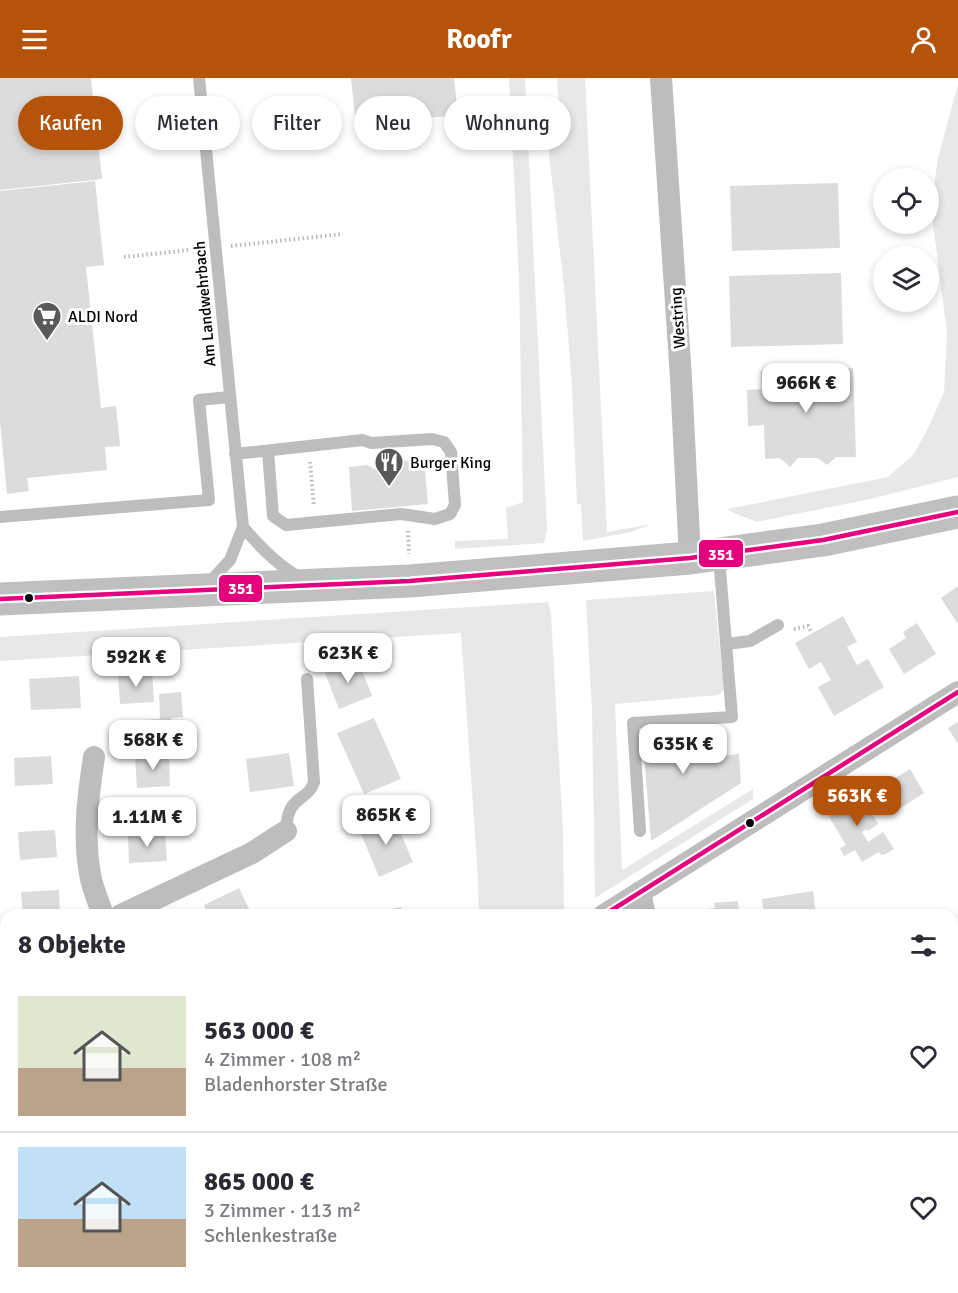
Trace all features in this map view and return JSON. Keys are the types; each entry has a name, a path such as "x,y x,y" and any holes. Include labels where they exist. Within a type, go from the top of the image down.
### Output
{"main road":[{"path":"0,600 410,582 704,557 823,540 958,512"}],"street":[{"name":"Westring","path":"661,78 681,378 704,557"},
{"path":"613,909 958,692"},
{"path":"94,757 87,802 86,840 90,877 101,909"},
{"path":"135,909 252,854 286,831"},
{"path":"640,892 644,909"}],"lane":[{"name":"Am Landwehrbach","path":"199,78 243,527 230,560 201,591"},
{"path":"0,517 209,500 199,400 230,397"},
{"path":"235,454 363,440 371,443 432,439 444,441 451,452 455,505 450,514 435,519 401,514 286,525 273,516 268,451"},
{"path":"243,527 257,544 294,574 316,585"},
{"path":"640,831 633,723 732,717 727,644 704,557"},
{"path":"727,644 750,641 778,625"},
{"path":"286,831 288,815 294,804 311,790 314,782 307,679"}],"shaded area":[{"path":"509,78 525,78 526,96 510,96"},
{"path":"557,78 585,78 607,532 651,524 631,532 583,541 581,504 577,504 572,386 565,297 549,150 571,150 571,96 558,96"},
{"path":"958,84 958,477 870,499 756,522 730,511 727,509 888,477 914,454 944,392 947,333 939,270 939,246 936,246 934,234 939,234 938,158"},
{"path":"513,150 529,150 547,530 544,543 455,549 455,541 508,539 506,508 523,502 519,277"},
{"path":"714,591 724,689 719,695 615,704 622,870 753,789 753,799 595,898 592,711 586,600"},
{"path":"548,602 551,614 563,833 564,909 479,909 461,633 0,661 0,637"}],"building":[{"path":"0,78 91,78 93,96 18,96 18,150 99,150 102,179 0,190"},
{"path":"351,78 454,78 456,96 444,96 444,116 432,118 432,96 354,96 354,106"},
{"name":"ALDI Nord","path":"95,181 104,265 86,267 101,408 116,406 120,446 105,447 107,470 27,478 29,491 7,494 0,422 0,191"},
{"path":"838,183 840,248 732,251 730,186"},
{"path":"841,273 843,344 731,347 729,276"},
{"path":"853,368 856,457 836,457 827,465 818,458 798,458 790,467 780,458 765,459 764,425 748,426 747,390 762,389 761,371"},
{"name":"Burger King","path":"393,459 393,462 424,459 428,504 352,511 349,467 367,465 374,469 380,468 379,461"},
{"path":"958,586 958,622 957,623 941,598"},
{"path":"843,616 857,642 847,647 857,665 868,659 884,687 834,716 818,687 831,680 821,662 809,669 795,643"},
{"path":"917,623 936,654 904,674 889,649 906,638 903,632"},
{"path":"358,660 372,696 339,709 325,673"},
{"path":"152,672 154,702 120,704 118,674"},
{"path":"79,676 81,708 31,710 29,679"},
{"path":"181,692 183,717 171,718 172,728 145,730 144,720 160,719 159,694"},
{"path":"374,718 401,779 364,794 337,733"},
{"path":"958,722 958,744 948,728"},
{"path":"702,724 705,758 739,754 741,783 651,841 642,729"},
{"path":"289,753 294,786 250,792 246,759"},
{"path":"169,755 170,786 137,788 135,757"},
{"path":"51,756 53,784 15,786 14,758"},
{"path":"910,769 924,793 896,811 881,787"},
{"path":"858,790 878,824 862,832 868,842 883,832 894,849 884,855 879,852 862,862 855,850 844,856 840,848 846,845 825,810 838,802 836,799 842,796 844,799"},
{"path":"393,815 413,862 379,877 359,829"},
{"path":"55,830 57,857 20,860 18,832"},
{"path":"165,833 167,861 129,863 128,835"},
{"path":"239,888 249,909 206,909 204,905"},
{"path":"59,890 60,909 22,909 21,892"},
{"path":"813,891 815,909 763,909 762,899"},
{"path":"738,901 739,909 708,909 715,908 714,903"}],"transit line":[{"name":"351","path":"0,599 410,581 690,558 823,540 958,512"},
{"name":"351","path":"614,909 958,692"}],"place":[{"name":"ALDI Nord","path":"47,342"},
{"name":"Burger King","path":"389,488"}]}
